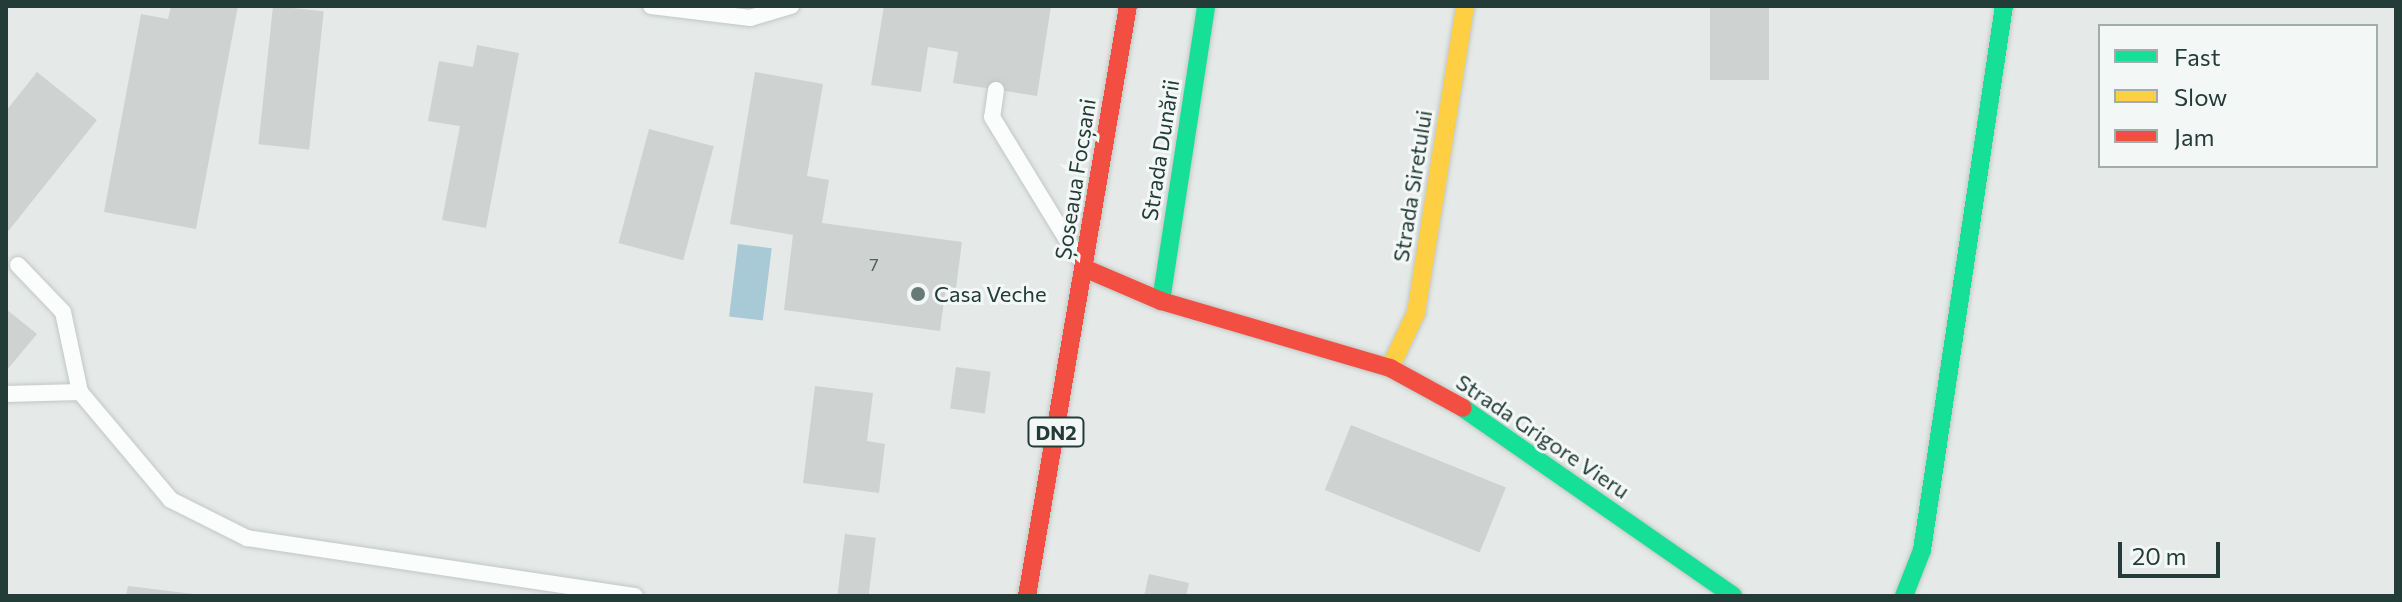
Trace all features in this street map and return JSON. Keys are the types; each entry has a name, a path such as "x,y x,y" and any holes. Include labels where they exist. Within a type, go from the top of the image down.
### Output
{"street":[{"name":"Șoseaua Focșani","path":"1027,596 1128,6"},
{"name":"Strada Dunării","path":"1161,301 1206,6"},
{"name":"Strada Siretului","path":"1390,368 1416,313 1465,6"},
{"path":"1904,596 1922,550 2004,6"},
{"name":"Strada Grigore Vieru","path":"1084,268 1161,301 1390,368 1480,417 1733,596"}],"lane":[{"path":"651,6 750,18 791,6"},
{"path":"996,90 992,117 1084,268"},
{"path":"18,265 63,312 80,392 171,500 247,538 635,596"},
{"path":"6,394 80,392"}],"water":[{"path":"738,244 772,248 763,321 729,316"}],"building":[{"path":"171,6 238,6 196,229 104,212 141,14 168,19"},
{"path":"273,6 324,11 309,150 258,144"},
{"path":"884,6 1051,6 1037,96 953,83 958,52 928,47 921,92 871,85"},
{"path":"1710,6 1769,6 1769,80 1710,80"},
{"path":"477,45 519,53 486,228 442,220 460,126 428,121 439,61 473,67"},
{"path":"37,72 97,120 6,234 6,111"},
{"path":"755,72 823,84 807,176 829,180 822,223 962,242 956,288 946,286 940,331 784,310 793,235 730,224"},
{"path":"649,129 714,146 683,260 618,243"},
{"path":"6,309 37,334 6,371"},
{"path":"956,367 991,372 985,413 950,409"},
{"path":"815,386 873,393 867,441 885,444 879,493 803,483"},
{"path":"1351,425 1506,488 1480,552 1325,490"},
{"path":"845,534 876,538 869,596 837,596"},
{"path":"1149,574 1189,583 1186,596 1144,596"},
{"path":"128,586 194,594 194,596 126,596"}],"traffic: fast":[{"path":"1161,301 1206,6"},
{"path":"1904,596 1922,550 2004,6"},
{"path":"1463,408 1733,596"}],"traffic: slow":[{"path":"1390,368 1416,313 1465,6"}],"traffic: jam":[{"path":"1027,596 1128,6"},
{"path":"1084,268 1161,301 1390,368 1463,408"}],"place":[{"name":"Casa Veche","path":"918,294"}]}
